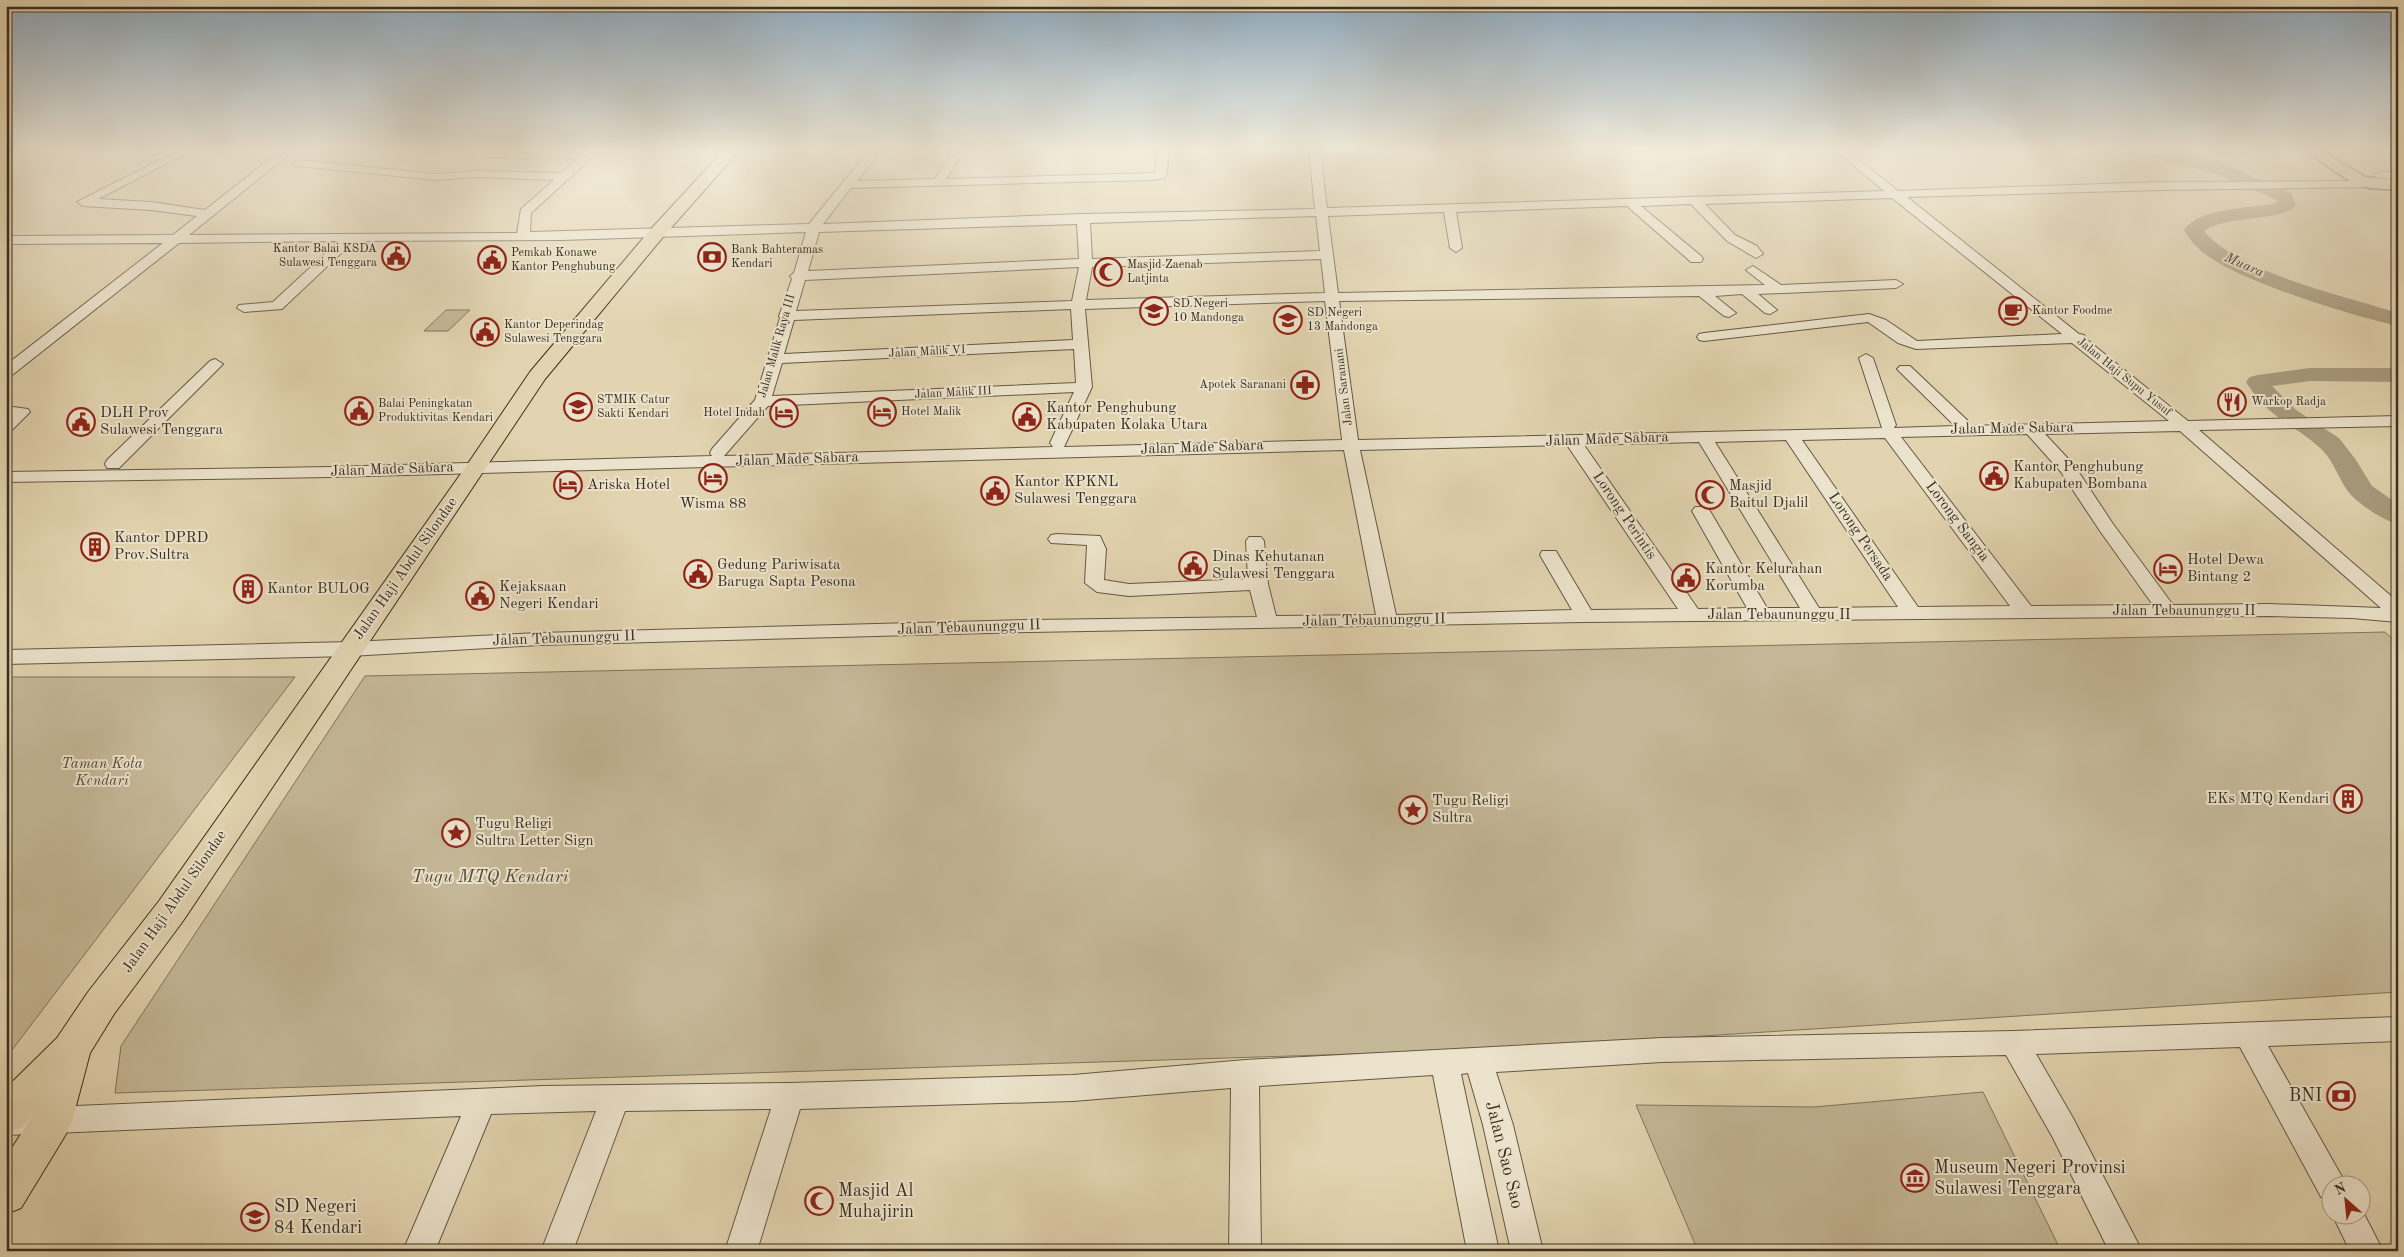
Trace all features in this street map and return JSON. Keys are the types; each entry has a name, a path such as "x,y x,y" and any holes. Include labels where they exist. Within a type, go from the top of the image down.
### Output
{"highway":[{"name":"Jalan Haji Abdul Silondae","path":"71,1050 101,1003 170,911 480,462 537,376 678,210"},
{"path":"6,1115 71,1050"},
{"path":"6,1194 52,1120 71,1050"}],"street":[{"path":"186,210 208,214"},
{"path":"154,240 190,210"},
{"path":"6,373 213,210"},
{"path":"523,236 525,212 528,210"},
{"name":"Jalan Malik Raya III","path":"718,453 763,401 797,276 814,227 828,210"},
{"path":"6,240 523,236 1395,210"},
{"path":"1449,210 1456,248"},
{"path":"1639,210 1696,259"},
{"path":"1703,210 1731,238 1752,249 1756,254"},
{"name":"Jalan Haji Supu Yusuf","path":"1914,210 2187,421 2398,594"},
{"name":"Jalan Haji Supu Yusuf","path":"1929,210 2081,338"},
{"name":"Jalan Saranani","path":"1320,212 1333,296 1350,441 1387,621"},
{"path":"1058,443 1084,387 1078,304 1086,263 1083,218"},
{"path":"244,308 277,306 352,236"},
{"path":"797,276 1086,263 1327,255"},
{"path":"1753,270 1780,290"},
{"path":"786,316 1333,296 1702,292 1896,284"},
{"path":"1746,291 1783,329"},
{"path":"1702,292 1729,313"},
{"path":"1704,337 1869,318 1878,322 1902,341 1916,345 2081,338"},
{"name":"Jalan Malik VI","path":"774,360 1080,344"},
{"name":"Lorong Sangia","path":"1866,358 1888,428 2025,612"},
{"path":"113,464 215,364"},
{"path":"1905,369 1961,423"},
{"name":"Jalan Malik III","path":"763,401 1084,387"},
{"path":"6,411 22,412 6,427"},
{"name":"Jalan Made Sabara","path":"6,477 330,472 480,462 1058,443 1573,441 1704,437 1961,423 2292,422 2398,411"},
{"name":"Jalan Made Sabara","path":"1888,428 2031,429 2187,421 2259,414 2398,421"},
{"name":"Jalan Haji Supu Yusuf","path":"2187,421 2398,614"},
{"path":"2031,429 2068,469 2106,527 2168,611"},
{"name":"Jalan Made Sabara","path":"6,466 480,462 1794,432"},
{"name":"Lorong Persada","path":"1794,432 1913,614"},
{"path":"1704,437 1814,615"},
{"name":"Lorong Perintis","path":"1573,441 1693,616"},
{"path":"1700,511 1760,616"},
{"path":"1057,540 1094,540 1096,548 1092,574 1095,583 1104,588 1129,590 1258,584"},
{"path":"1255,541 1258,584 1268,622"},
{"path":"1549,555 1585,616"},
{"name":"Jalan Tebaununggu II","path":"354,644 1030,626 1585,616 1760,616 2168,611 2323,611 2398,614"},
{"path":"6,648 354,644"},
{"path":"6,657 354,644"},
{"path":"6,1122 482,1101 790,1096 1073,1088 1444,1061 1662,1050 2014,1043 2398,1029"},
{"path":"2247,1034 2325,1174"},
{"path":"2014,1043 2063,1128 2126,1251"},
{"name":"Jalan Sao Sao","path":"1478,1059 1498,1125 1527,1251"},
{"path":"1444,1061 1464,1150 1483,1251"},
{"path":"1245,1074 1245,1251"},
{"path":"740,1251 790,1096"},
{"path":"556,1251 616,1098"},
{"path":"419,1251 482,1101"},
{"path":"2352,1224 2367,1251"}],"green space":[{"path":"446,310 470,310 448,331 424,331"},
{"name":"Tugu MTQ Kendari","path":"2385,632 2398,644 2398,992 1481,1050 115,1093 121,1046 365,676"},
{"name":"Taman Kota Kendari","path":"6,677 295,677 6,1058"},
{"path":"1983,1092 2061,1251 1698,1251 1636,1105 1814,1107"}],"waterway":[{"name":"Muara","path":"2272,210 2220,217 2193,230 2205,244 2226,258 2254,272 2398,320"},
{"name":"Muara","path":"2398,375 2310,375 2275,378 2258,382 2266,395 2288,415 2330,443 2347,465 2362,491 2398,516"}],"place":[{"name":"Kantor Balai KSDA Sulawesi Tenggara","path":"396,256"},
{"name":"Bank Bahteramas Kendari","path":"712,257"},
{"name":"Pemkab Konawe Kantor Penghubung","path":"492,260"},
{"name":"Masjid Zaenab Latjinta","path":"1108,272"},
{"name":"SD Negeri 10 Mandonga","path":"1154,311"},
{"name":"Kantor Foodme","path":"2013,311"},
{"name":"SD Negeri 13 Mandonga","path":"1288,320"},
{"name":"Kantor Deperindag Sulawesi Tenggara","path":"485,332"},
{"name":"Apotek Saranani","path":"1305,385"},
{"name":"Warkop Radja","path":"2232,402"},
{"name":"STMIK Catur Sakti Kendari","path":"578,407"},
{"name":"Balai Peningkatan Produktivitas Kendari","path":"359,411"},
{"name":"Hotel Malik","path":"882,412"},
{"name":"Hotel Indah","path":"784,413"},
{"name":"Kantor Penghubung Kabupaten Kolaka Utara","path":"1027,417"},
{"name":"DLH Prov Sulawesi Tenggara","path":"81,422"},
{"name":"Kantor Penghubung Kabupaten Bombana","path":"1994,476"},
{"name":"Wisma 88","path":"713,478"},
{"name":"Ariska Hotel","path":"568,485"},
{"name":"Kantor KPKNL Sulawesi Tenggara","path":"995,491"},
{"name":"Masjid Baitul Djalil","path":"1710,495"},
{"name":"Kantor DPRD Prov.Sultra","path":"95,547"},
{"name":"Dinas Kehutanan Sulawesi Tenggara","path":"1193,566"},
{"name":"Hotel Dewa Bintang 2","path":"2168,569"},
{"name":"Gedung Pariwisata Baruga Sapta Pesona","path":"698,574"},
{"name":"Kantor Kelurahan Korumba","path":"1686,578"},
{"name":"Kantor BULOG","path":"248,589"},
{"name":"Kejaksaan Negeri Kendari","path":"480,596"},
{"name":"EKs MTQ Kendari","path":"2348,799"},
{"name":"Tugu Religi Sultra","path":"1413,810"},
{"name":"Tugu Religi Sultra Letter Sign","path":"456,833"},
{"name":"BNI","path":"2341,1096"},
{"name":"Museum Negeri Provinsi Sulawesi Tenggara","path":"1915,1178"},
{"name":"Masjid Al Muhajirin","path":"819,1201"},
{"name":"SD Negeri 84 Kendari","path":"255,1217"}]}
